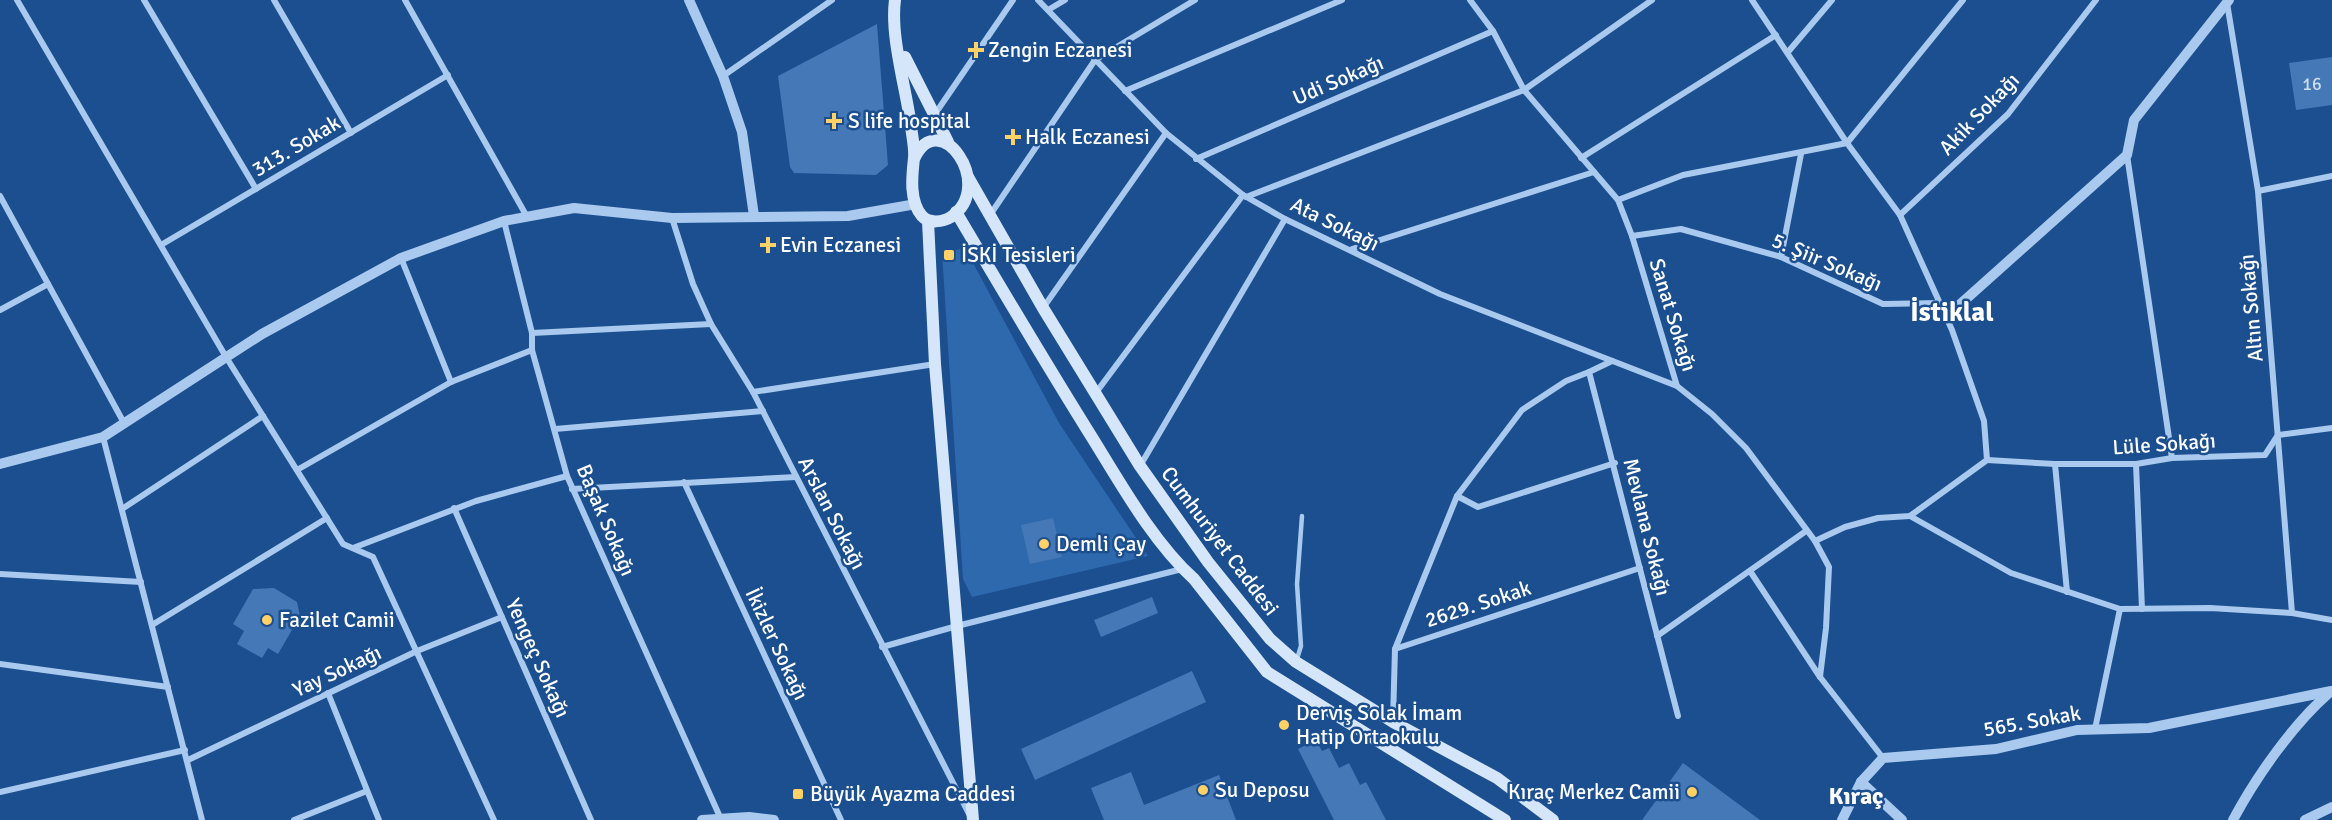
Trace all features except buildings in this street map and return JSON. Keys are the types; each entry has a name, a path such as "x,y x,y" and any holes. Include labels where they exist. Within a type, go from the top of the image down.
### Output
{"main road":[{"path":"895,0 895,34 906,86 914,159 912,183 916,204 921,215 928,221 940,221 956,212 964,200 968,177 958,150 948,142 895,34"},
{"path":"914,159 918,151 927,144 948,142"},
{"name":"Cumhuriyet Caddesi","path":"968,177 1043,308 1140,466 1215,570 1270,639 1296,662 1393,722 1497,778 1553,820"},
{"name":"Cumhuriyet Caddesi","path":"956,212 1129,497 1183,569 1194,579 1267,672 1505,820"},
{"path":"928,221 934,364 973,820"}],"street":[{"path":"17,0 226,357 343,544 373,557 494,820"},
{"path":"144,0 256,189"},
{"path":"274,0 351,133"},
{"path":"405,0 526,215"},
{"path":"689,0 723,76 742,132 754,216"},
{"path":"723,76 832,0"},
{"path":"935,114 1013,0"},
{"name":"Ata Sokağı","path":"1038,0 1166,132 1196,159 1244,196 1440,294 1677,386"},
{"path":"1048,10 1065,0"},
{"path":"990,215 1095,60 1195,0"},
{"path":"1125,91 1342,0"},
{"name":"Sanat Sokağı","path":"1471,0 1493,31 1524,90 1618,200 1632,236 1677,386 1712,414 1746,448 1815,541 1829,567 1827,628 1820,677"},
{"path":"1095,394 1244,196 1524,90 1652,0"},
{"path":"1752,0 1847,143 1899,215 1947,316 1984,421 1987,460 1910,516 1878,518 1845,527 1815,541"},
{"path":"1788,52 1832,0"},
{"path":"1618,200 1683,176 1847,143 1964,0"},
{"name":"Akik Sokağı","path":"1899,215 2008,114 2096,0"},
{"path":"2172,458 2127,155 2134,120 2228,1"},
{"name":"Altın Sokağı","path":"2228,1 2258,191 2292,613"},
{"name":"Udi Sokağı","path":"1196,159 1493,31"},
{"path":"1581,158 1776,35"},
{"name":"313. Sokak","path":"161,245 448,75"},
{"path":"1043,308 1166,132"},
{"path":"1781,257 1801,154"},
{"path":"1947,316 2127,155"},
{"path":"1352,249 1594,172"},
{"path":"2258,191 2332,176"},
{"path":"0,196 124,423"},
{"path":"0,464 103,437 262,334 401,258 504,221 526,215 574,208 672,218 848,216 916,204"},
{"name":"Arslan Sokağı","path":"672,218 693,284 711,324 753,392 882,647 973,820"},
{"path":"1140,466 1286,219"},
{"name":"Başak Sokağı","path":"504,221 532,333 532,350 567,476 720,817"},
{"name":"5. Şiir Sokağı","path":"1632,236 1682,229 1781,257 1883,303 1941,303"},
{"path":"401,258 451,382"},
{"path":"0,310 48,284"},
{"path":"532,333 711,324"},
{"path":"297,470 451,382 532,350"},
{"path":"1393,722 1395,649 1457,496 1522,410 1566,381 1612,361"},
{"path":"753,392 934,364"},
{"name":"Mevlana Sokağı","path":"1589,372 1615,463 1678,716"},
{"path":"555,429 763,411"},
{"path":"122,508 263,416"},
{"path":"2278,435 2332,428"},
{"name":"Lüle Sokağı","path":"1987,460 2055,464 2136,464 2172,458 2265,455 2278,435"},
{"path":"103,437 202,820"},
{"path":"1457,496 1478,507 1615,463"},
{"path":"2055,464 2067,592"},
{"path":"2136,464 2142,609"},
{"path":"353,548 454,508 567,476"},
{"path":"572,489 796,477"},
{"name":"İkizler Sokağı","path":"684,482 841,820"},
{"name":"Yengeç Sokağı","path":"454,508 591,820"},
{"path":"1910,516 2011,573 2120,609 2210,608 2292,613 2332,620"},
{"path":"152,625 327,518"},
{"path":"1657,636 1806,531"},
{"name":"2629. Sokak","path":"1395,649 1640,568"},
{"path":"882,647 1183,569"},
{"path":"1750,571 1820,677 1883,758 1861,782 1842,820"},
{"path":"0,574 141,582"},
{"path":"2095,729 2120,609"},
{"name":"Yay Sokağı","path":"188,760 417,651 502,617"},
{"path":"0,664 168,687"},
{"path":"2233,820 2245,797 2310,709 2332,691"},
{"name":"565. Sokak","path":"1883,758 1996,749 2077,730 2149,728 2332,691"},
{"path":"328,693 379,820"},
{"path":"0,792 185,750"},
{"path":"1861,782 1902,820"},
{"path":"294,820 367,791"},
{"path":"2305,820 2332,807"},
{"path":"702,820 720,817 774,820"}],"lane":[{"path":"1296,662 1301,646 1297,584 1302,516"}],"shaded area":[{"path":"965,248 1059,423 1148,556 972,597 963,579 942,253"}],"place":[{"name":"Zengin Eczanesi","path":"976,50"},
{"name":"S life hospital","path":"834,121"},
{"name":"Halk Eczanesi","path":"1013,137"},
{"name":"Evin Eczanesi","path":"768,245"},
{"name":"İSKİ Tesisleri","path":"949,255"},
{"name":"Demli Çay","path":"1044,544"},
{"name":"Fazilet Camii","path":"267,620"},
{"name":"Derviş Solak İmam Hatip Ortaokulu","path":"1284,725"},
{"name":"Su Deposu","path":"1203,790"},
{"name":"Kıraç Merkez Camii","path":"1692,792"},
{"name":"Büyük Ayazma Caddesi","path":"798,794"}],"district":[{"name":"İstiklal","path":"1952,312"},
{"name":"Kıraç","path":"1856,796"}]}
